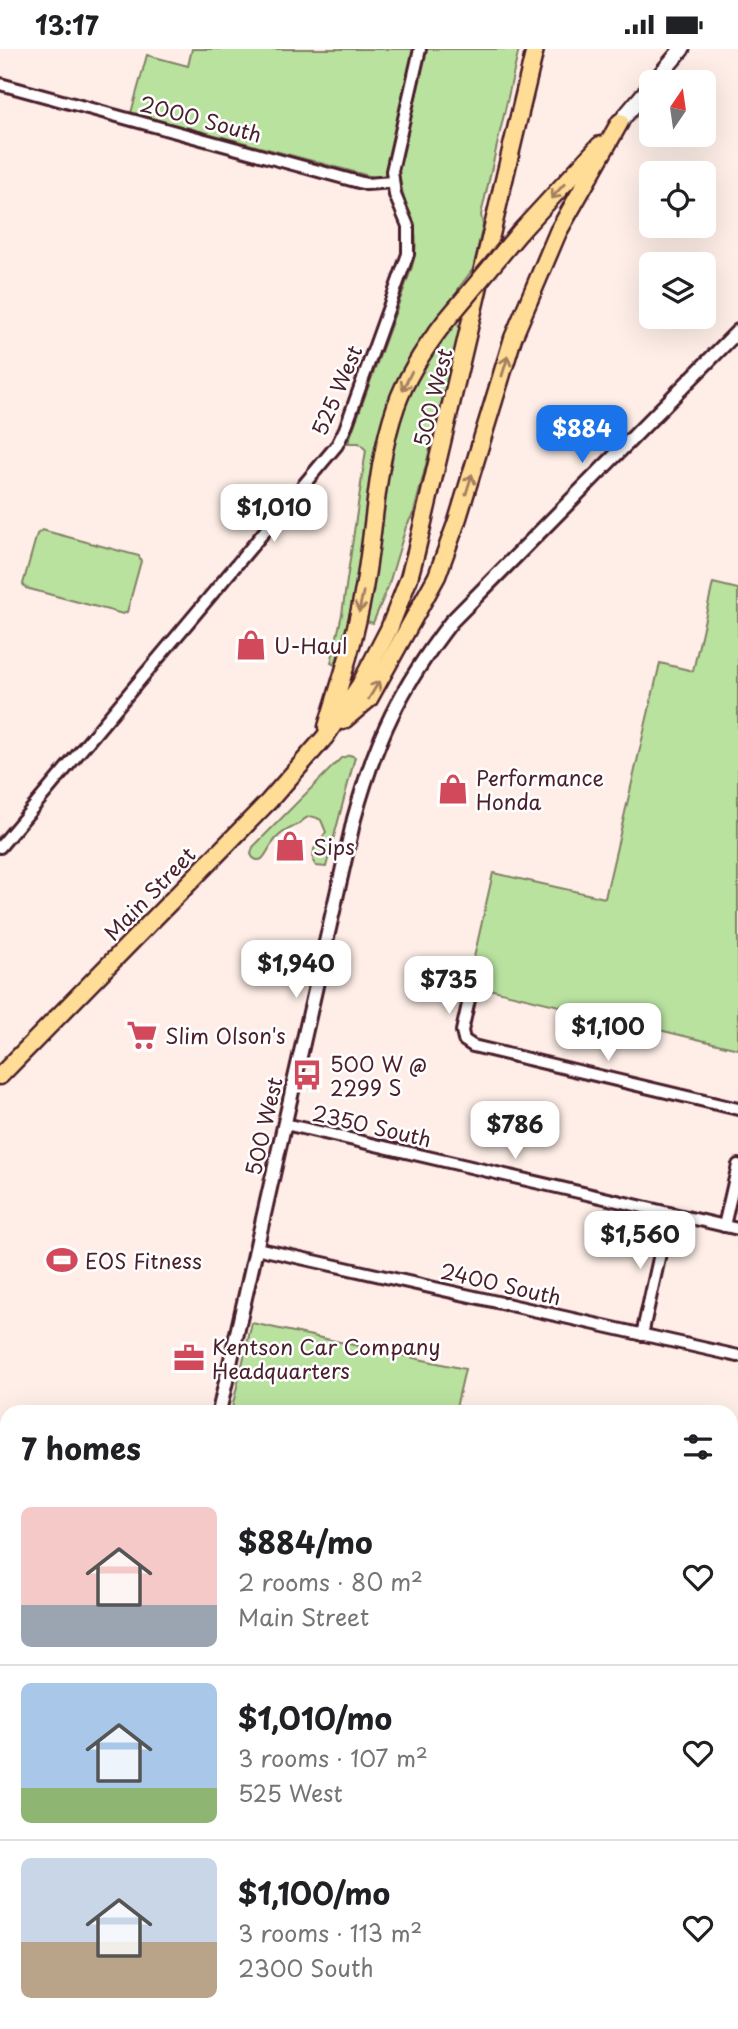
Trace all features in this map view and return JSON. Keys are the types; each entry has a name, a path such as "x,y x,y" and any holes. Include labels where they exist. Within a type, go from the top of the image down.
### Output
{"main road":[{"name":"500 West","path":"325,737 343,713 375,658 409,578 534,49"},
{"path":"664,70 682,49"},
{"path":"325,737 353,640 363,593 384,456 393,416 408,378 424,349 444,323 520,232 639,99"},
{"path":"325,737 369,699 437,576 457,521 513,338 558,232 620,122"},
{"name":"Main Street","path":"0,1076 268,801 325,737"}],"street":[{"name":"525 West","path":"0,847 342,437 408,254 408,226 395,195 393,182 395,154 420,49"},
{"name":"2000 South","path":"0,85 366,184 393,182"},
{"name":"500 West","path":"221,1405 354,819 369,766 390,714 429,649 451,622 738,331"},
{"path":"471,991 462,1031 468,1044 738,1109"},
{"name":"2350 South","path":"285,1124 738,1229"},
{"path":"724,1226 738,1165"},
{"path":"642,1335 669,1213"},
{"name":"2400 South","path":"256,1248 738,1356"}],"green space":[{"path":"192,49 519,49 481,215 483,225 473,269 410,357 387,411 381,432 354,603 335,665 331,663 342,614 366,450 359,443 348,443 412,267 416,242 413,223 400,182 131,113 147,55 188,66"},
{"path":"453,323 461,326 414,512 406,527 388,587 373,623 366,621 395,433 415,377"},
{"path":"42,530 139,556 141,561 127,612 123,614 26,588 23,584 37,534"},
{"path":"713,583 738,589 738,1049 468,984 493,873 605,898 660,663 693,671"},
{"path":"350,755 355,757 326,867 316,866 313,861 314,849 326,832 321,820 313,817 307,817 280,835 262,859 253,858 253,847 341,758"},
{"path":"252,1323 465,1369 457,1405 233,1405"}],"place":[{"name":"U-Haul","path":"251,645"},
{"name":"Performance Honda","path":"453,789"},
{"name":"Sips","path":"290,846"},
{"name":"Slim Olson's","path":"142,1035"},
{"name":"500 W @ 2299 S","path":"307,1075"},
{"name":"EOS Fitness","path":"62,1260"},
{"name":"Kentson Car Company Headquarters","path":"189,1358"}]}
